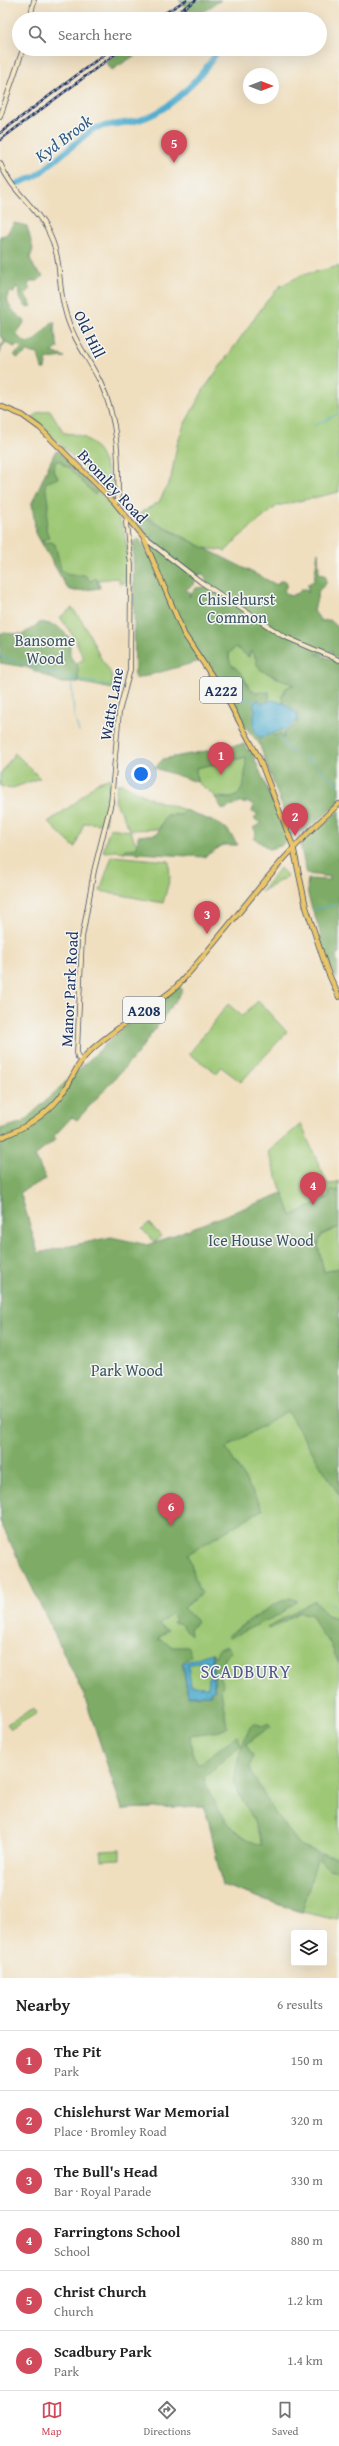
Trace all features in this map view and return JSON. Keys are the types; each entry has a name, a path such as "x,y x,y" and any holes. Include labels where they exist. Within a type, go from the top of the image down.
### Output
{"main road":[{"path":"31,12 34,0"},
{"path":"0,117 21,56"},
{"name":"Old Hill","path":"0,163 12,186 37,213 52,240 60,262 61,295 66,314 75,337 105,393 118,443 118,499 115,503"},
{"name":"Bromley Road","path":"0,406 22,415 40,428 115,503 143,537 184,634 226,697 252,744 294,846"},
{"name":"Watts Lane","path":"92,894 94,871 111,803 119,712 130,670 131,565 126,523 127,517"},
{"path":"143,537 202,582 283,636 339,660"},
{"name":"A208","path":"0,1138 26,1126 53,1106 65,1090 81,1060 112,1032 177,986 207,950 227,930 294,846 339,804"},
{"name":"A222","path":"294,846 306,907 327,970 339,997"},
{"name":"Manor Park Road","path":"81,1060 78,1058 77,1053 80,961 82,938 92,894"}],"green space":[{"path":"179,0 221,0 203,12 180,12 186,8"},
{"path":"114,56 134,56 112,70 105,62"},
{"path":"14,223 27,226 33,249 30,258 35,269 43,276 38,281 31,281 28,285 30,290 25,295 32,306 26,307 19,296 20,290 16,287 14,293 9,292 8,300 11,308 25,321 16,335 27,343 35,340 52,322 55,322 54,329 58,348 52,352 65,357 47,359 45,369 42,369 38,354 28,352 17,358 14,355 22,349 18,345 14,347 6,342 1,348 0,354 0,346 5,341 0,336 0,236 6,235"},
{"path":"339,266 339,492 277,506 238,538 226,551 204,548 140,513 159,502 171,478 177,445 183,427 204,389 266,302 280,286 302,275"},
{"path":"50,410 64,433 77,435 94,445 99,452 117,490 116,496 108,491 33,418 37,413"},
{"path":"58,451 114,509 119,517 125,535 129,582 120,584 118,578 98,580 100,588 75,591 68,589 36,533 32,503 55,452"},
{"path":"58,451 97,491 95,495 68,467 63,465 61,461 56,461 53,469 58,478 45,483 48,504 46,529 49,538 43,540 43,543 51,542 55,544 61,570 69,575 85,575 90,581 96,578 100,588 75,591 68,589 36,533 32,503 55,452"},
{"name":"Chislehurst Common","path":"130,510 277,585 280,581 286,581 287,585 284,591 290,596 298,593 302,589 306,589 308,593 308,584 314,581 318,552 319,573 326,576 326,584 319,590 314,611 321,621 330,620 339,628 339,659 332,655 332,650 327,654 316,654 339,661 339,803 303,833 301,831 292,834 259,743 243,724 225,688 204,660 135,679 133,544 136,539 140,540 151,560 149,545 154,544 145,535","holes":["203,574 208,583 205,587 196,588 189,597 190,592 185,590 194,584 197,575","236,647 249,657 250,652 253,652 257,659 256,663 261,670 294,685 286,688 282,696 283,703 298,714 298,721 293,727 284,732 284,738 282,738 281,733 274,736 267,711 269,692 253,691 247,684 243,675 229,661 229,653"]},
{"path":"72,608 84,624 98,653 108,669 112,677 113,689 78,682 77,663 84,659 75,639 60,617"},
{"name":"Bansome Wood","path":"41,622 57,626 70,638 70,656 78,667 78,683 62,683 26,667 0,663 0,633 23,634"},
{"path":"236,647 249,657 250,652 253,652 259,665 269,674 295,685 286,688 282,696 283,703 298,714 298,721 293,727 284,732 284,738 282,739 278,735 274,736 262,692 255,692 248,687 243,675 230,663 229,653"},
{"path":"244,744 247,750 251,750 286,834 287,840 281,846 269,849 254,838 256,832 253,828 261,823 254,819 258,814 252,812 254,805 245,801 246,804 240,802 223,810 215,797 230,799 237,795 243,786 246,757 196,768 197,782 155,768 163,759"},
{"path":"15,753 40,778 10,789 0,786 0,774"},
{"path":"247,757 244,786 239,794 233,798 216,797 197,782 195,768"},
{"path":"111,778 105,824 84,823 75,848 48,822 75,803 96,783"},
{"path":"117,784 123,784 149,798 185,810 180,815 166,815 159,829 130,830 115,801"},
{"path":"185,810 217,823 227,829 238,845 223,845 204,857 123,852 126,849 137,848 138,836 157,834 166,815 180,815"},
{"path":"339,810 339,953 336,955 338,971 336,979 320,944 319,929 308,896 307,887 308,879 330,880 330,877 307,874 300,845"},
{"path":"110,828 130,831 141,853 103,851"},
{"path":"112,856 169,861 170,878 163,903 100,891"},
{"path":"280,868 288,876 261,892"},
{"name":"Park Wood","path":"179,986 183,990 137,1054 77,1120 72,1117 54,1136 56,1139 35,1156 46,1179 20,1192 38,1253 111,1237 148,1245 283,1193 291,1216 329,1197 331,1190 339,1191 339,1227 321,1235 318,1246 324,1272 339,1268 339,1495 287,1411 226,1448 263,1509 188,1554 198,1588 202,1593 183,1608 197,1621 190,1630 191,1635 179,1623 173,1623 176,1619 171,1614 159,1625 168,1630 158,1639 174,1647 188,1647 191,1656 182,1663 188,1696 211,1695 211,1691 215,1690 212,1652 215,1657 219,1649 227,1646 231,1652 225,1657 217,1673 223,1684 221,1690 227,1727 220,1731 190,1735 192,1752 198,1765 237,1735 241,1745 204,1777 212,1798 225,1819 242,1836 262,1845 253,1819 233,1782 241,1748 251,1725 253,1723 263,1726 268,1723 271,1726 246,1744 253,1756 250,1767 253,1776 275,1813 300,1845 319,1853 302,1912 222,1885 209,1821 203,1806 122,1809 84,1695 0,1521 0,1129 23,1122 123,1028"},
{"path":"258,1001 287,1032 241,1082 221,1067 217,1073 189,1054 228,1004 242,1016"},
{"path":"301,1124 327,1183 332,1184 339,1181 339,1191 331,1191 329,1197 291,1217 268,1152"},
{"name":"Park Wood","path":"0,1140 16,1180 26,1168 29,1174 33,1176 23,1184 21,1188 20,1185 20,1192 38,1253 74,1246 310,1268 339,1290 339,1920 297,1911 222,1885 209,1821 203,1806 122,1809 84,1695 0,1521"},
{"path":"149,1223 161,1236 154,1242 142,1229"},
{"path":"339,1227 339,1268 324,1272 318,1246 321,1235"},
{"path":"290,1598 298,1601 276,1616 229,1638 227,1636 275,1604"},
{"path":"315,1600 326,1614 336,1619 339,1625 339,1664 330,1643 322,1635 312,1615 300,1612 270,1629 267,1628"},
{"path":"34,1708 37,1713 11,1729 7,1724"},
{"path":"120,1850 120,1859 102,1860 101,1851"},
{"path":"321,1854 339,1858 339,1871 328,1869 320,1860"}],"water":[{"path":"258,699 262,704 273,700 287,705 297,714 297,721 288,728 260,738 254,730 254,713 256,711 253,705"},
{"path":"211,1653 213,1675 209,1675 207,1660 188,1665 191,1686 208,1687 209,1677 213,1677 214,1690 210,1691 210,1695 188,1695 183,1663"}],"waterway":[{"name":"Kyd Brook","path":"16,184 36,176 93,129 135,121 160,111 172,103 194,82 215,56"},
{"path":"279,306 285,312"},
{"path":"315,426 339,413"},
{"path":"0,656 54,674 110,686"},
{"path":"71,678 74,715 79,732"},
{"path":"236,686 245,701 250,699 255,702"},
{"path":"280,738 286,748 314,763"},
{"path":"317,766 339,785"},
{"path":"313,910 339,904"},
{"path":"331,1602 339,1612"}],"railway":[{"path":"166,12 186,0"},
{"path":"181,10 196,0"},
{"path":"0,133 102,56"},
{"path":"0,140 113,56"}],"place":[{"name":"Christ Church","path":"174,163"},
{"name":"The Pit","path":"221,775"},
{"name":"Chislehurst War Memorial","path":"295,836"},
{"name":"The Bull's Head","path":"207,934"},
{"name":"Farringtons School","path":"313,1205"},
{"name":"Scadbury Park","path":"171,1526"}],"district":[{"name":"SCADBURY","path":"246,1671"}],"park label":[{"name":"Ice House Wood","path":"261,1240"}]}
